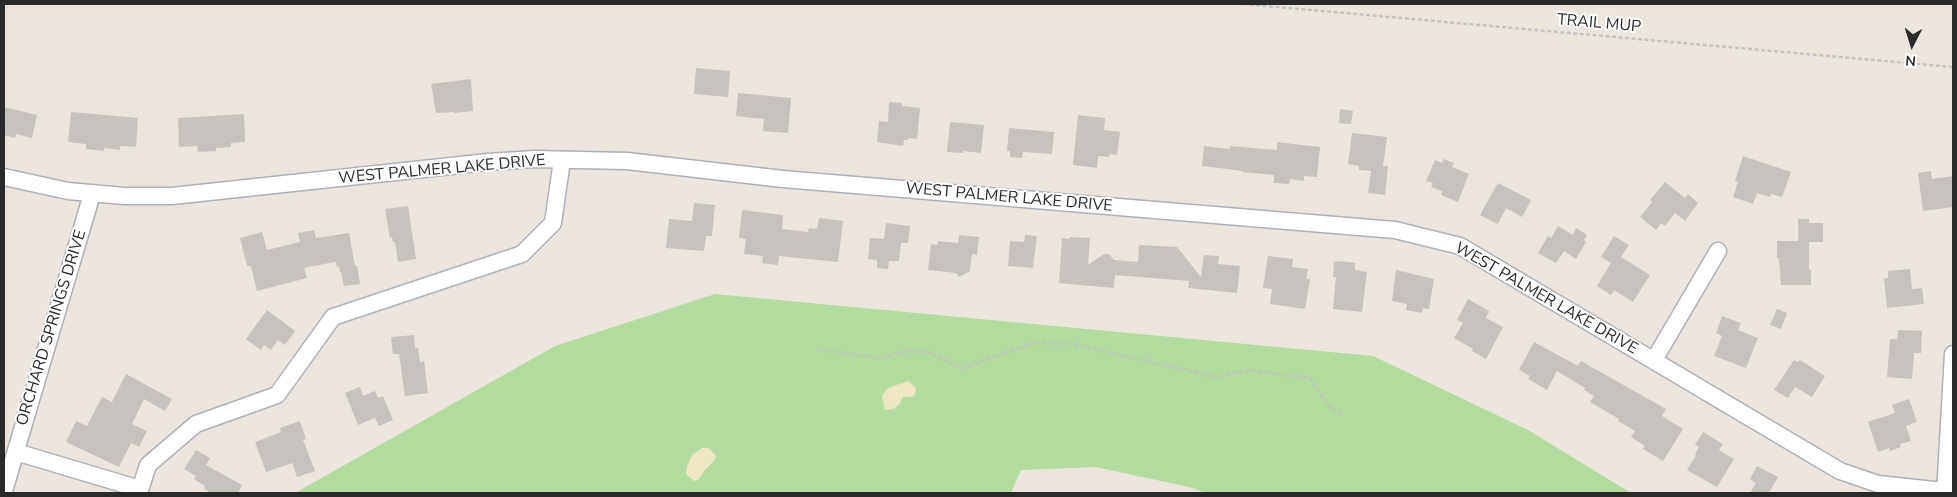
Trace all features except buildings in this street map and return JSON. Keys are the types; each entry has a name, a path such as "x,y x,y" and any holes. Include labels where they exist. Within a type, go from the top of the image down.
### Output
{"street":[{"name":"WEST PALMER LAKE DRIVE","path":"4,176 68,191 146,196 200,194 488,162 534,159 626,161 793,179 1395,230 1460,246 1840,471 1878,484 1948,492"},
{"path":"16,452 139,491 148,465 196,424 277,395 332,317 522,254 553,223 562,160"},
{"name":"ORCHARD SPRINGS DRIVE","path":"4,491 92,194"},
{"path":"1654,360 1718,251"},
{"path":"1948,492 1953,354"}],"path":[{"name":"TRAIL MUP","path":"1243,4 1953,67"},
{"path":"1299,4 1299,9"},
{"path":"817,349 879,358 908,351 927,352 963,368 1032,343 1068,343 1216,377 1249,370 1310,378 1330,407 1341,415"}],"green space":[{"path":"715,294 1373,356 1528,430 1631,493 1206,493 1189,487 1096,467 1021,470 1011,493 295,493 555,346"}],"sand":[{"path":"908,381 916,388 915,394 912,397 903,397 899,405 893,409 885,410 882,396 888,388"},
{"path":"702,448 709,448 716,456 698,480 694,481 686,474 687,466 692,455"}]}
